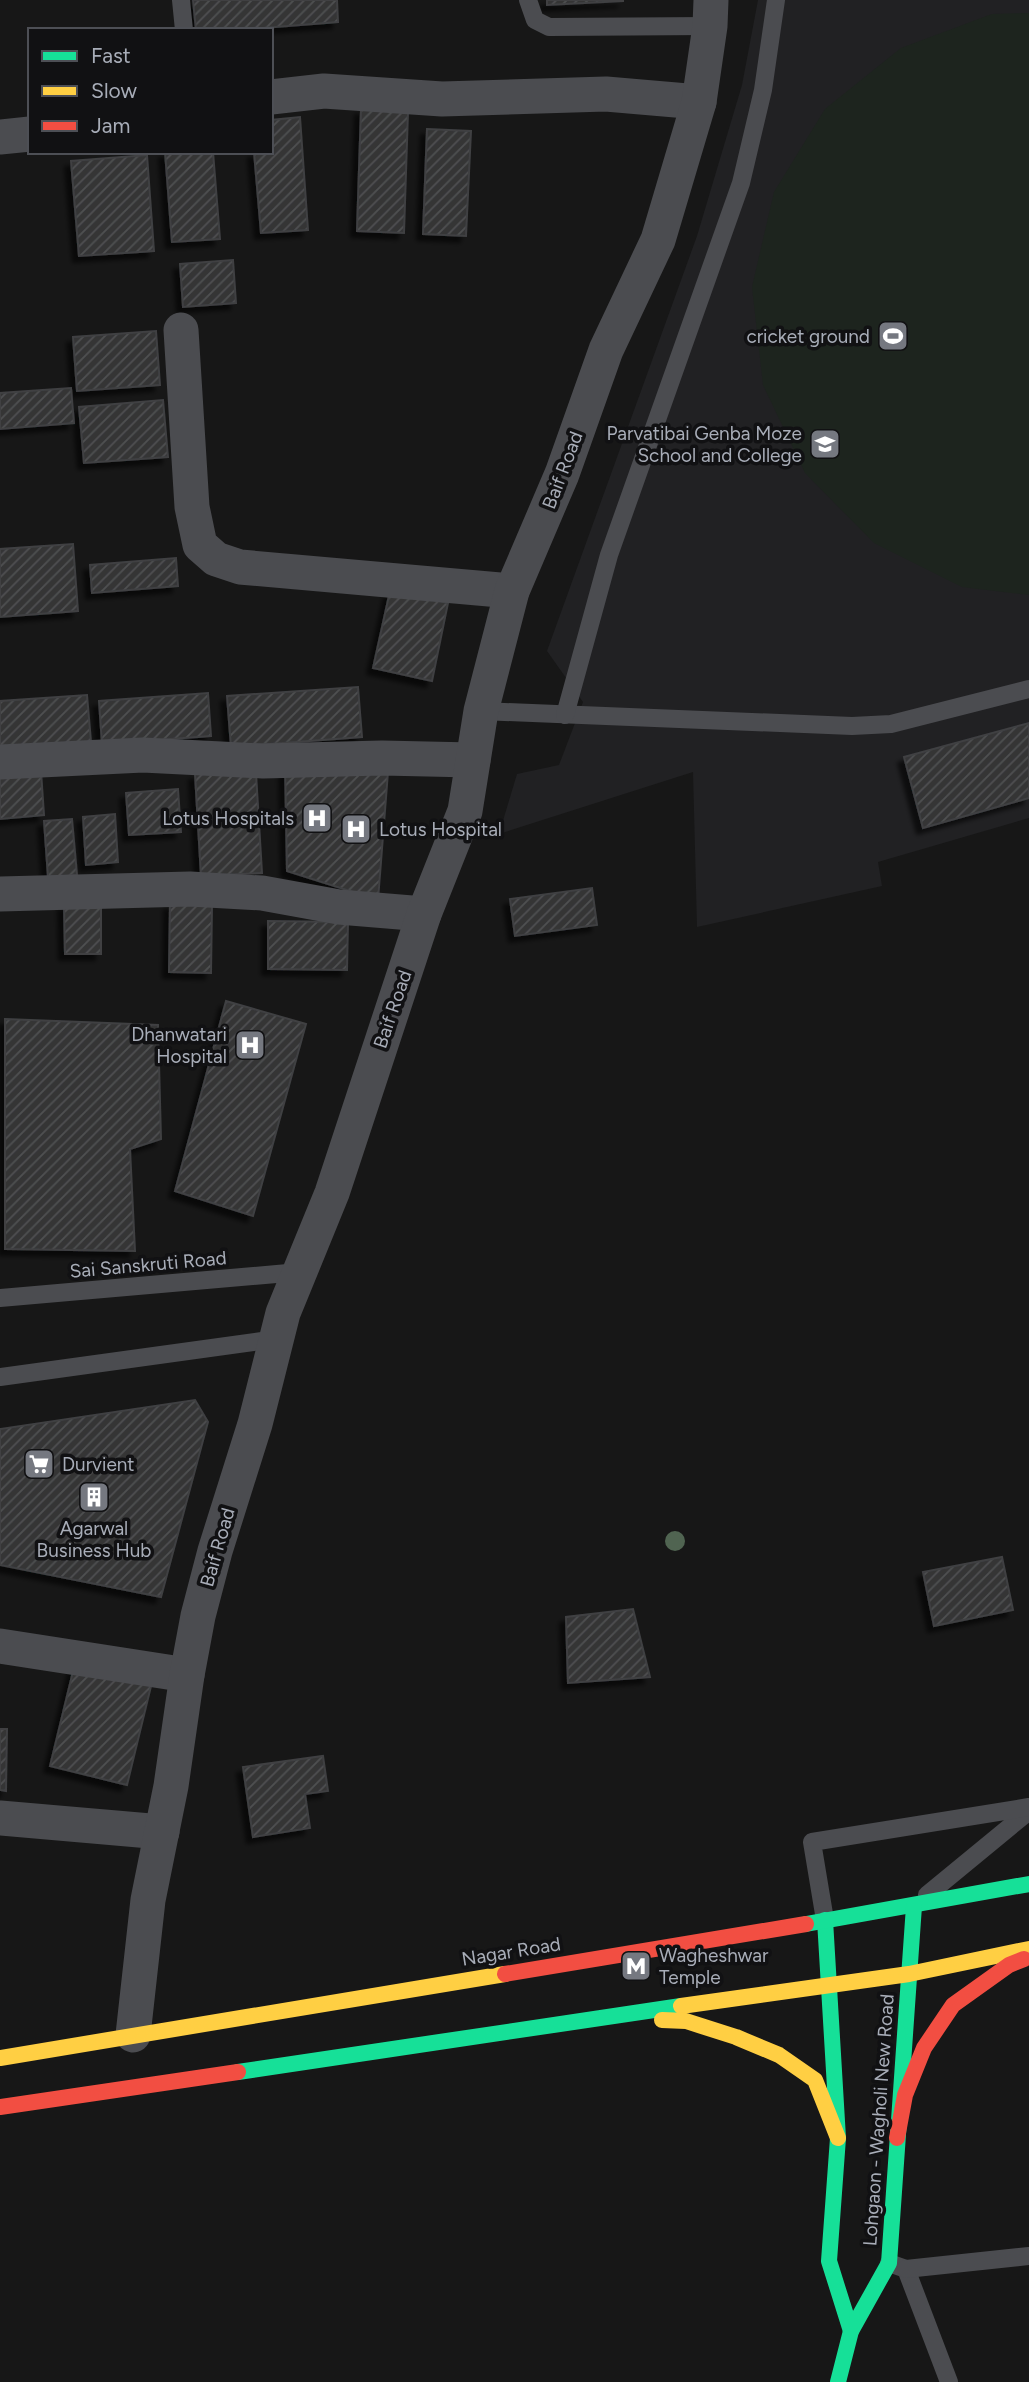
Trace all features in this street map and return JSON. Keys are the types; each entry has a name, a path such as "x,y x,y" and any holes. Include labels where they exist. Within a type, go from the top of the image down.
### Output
{"main road":[{"name":"Nagar Road","path":"0,2058 914,1906 1029,1884"},
{"name":"Lohgaon - Wagholi New Road","path":"851,2331 898,2266 897,2138 914,1906"},
{"name":"Lohgaon - Wagholi New Road","path":"825,1920 838,2138 829,2261 851,2331"},
{"path":"0,2107 909,1974 1029,1949"},
{"path":"897,2138 905,2095 923,2048 953,2005 1009,1965 1029,1957"},
{"path":"597,2018 686,2021 736,2037 779,2055 815,2080 838,2138"},
{"path":"838,2382 851,2331"}],"street":[{"name":"Baif Road","path":"133,2035 148,1900 171,1786 198,1616 215,1551 255,1424 283,1313 332,1194 424,914 465,811 481,711 512,592 562,474 606,350 658,240 698,102 711,13"},
{"path":"273,97 324,90 442,99 606,94 698,102"},
{"path":"0,137 28,134"},
{"path":"181,330 192,507 200,545 216,559 240,567 512,592"},
{"path":"0,762 143,755 264,761 382,758 474,760"},
{"path":"0,894 190,889 262,893 339,907 424,914"},
{"path":"0,1646 187,1675"},
{"path":"0,1818 162,1832"}],"lane":[{"path":"181,0 184,28"},
{"path":"528,0 535,20 549,27 711,13"},
{"path":"565,715 609,555 741,183 763,90 776,0"},
{"path":"481,711 852,726 891,724 1029,689"},
{"name":"Sai Sanskruti Road","path":"0,1298 299,1272"},
{"path":"0,1377 276,1339"},
{"path":"914,1906 1029,1809"},
{"path":"825,1920 812,1842 1029,1809"},
{"path":"950,2382 898,2266 1029,2256"}],"shaded area":[{"name":"Parvatibai Genba Moze School and College","path":"758,0 1029,0 1029,818 878,862 882,886 697,927 693,772 499,834 517,774 559,765 583,702 547,651 697,236 742,85"},
{"name":"cricket ground","path":"1029,13 1029,595 962,587 874,543 805,473 763,385 752,287 774,192 825,109 901,48 992,14"}],"building":[{"path":"193,0 337,0 338,22 263,28 196,28"},
{"path":"547,0 623,0 623,1 547,5"},
{"path":"361,109 408,112 404,233 357,231"},
{"path":"300,117 308,230 261,233 254,154 273,154 273,120"},
{"path":"427,129 471,131 466,236 423,234"},
{"path":"165,154 213,154 220,239 172,242"},
{"path":"147,155 154,251 79,256 71,161"},
{"path":"233,260 236,303 183,307 180,264"},
{"path":"156,331 160,385 77,391 73,337"},
{"path":"71,388 74,423 0,429 0,393"},
{"path":"163,400 168,457 84,463 79,407"},
{"path":"73,544 78,611 0,617 0,549"},
{"path":"176,558 178,586 92,593 90,565"},
{"path":"390,591 448,603 432,681 373,668"},
{"path":"358,687 362,737 231,747 227,696"},
{"path":"208,693 211,736 102,744 99,701"},
{"path":"87,695 91,742 0,749 0,701"},
{"path":"1029,723 1029,798 923,828 904,757"},
{"path":"285,764 388,772 378,900 287,871"},
{"path":"41,771 44,815 0,819 0,775"},
{"path":"256,773 262,873 201,876 195,774"},
{"path":"178,789 181,832 129,835 126,793"},
{"path":"115,814 118,862 86,865 83,817"},
{"path":"72,819 77,875 48,877 44,821"},
{"path":"592,888 597,925 515,936 510,899"},
{"path":"64,904 101,904 101,954 65,954"},
{"path":"170,904 212,905 211,973 169,972"},
{"path":"268,921 348,922 347,970 268,969"},
{"path":"226,1001 306,1024 253,1216 175,1191"},
{"path":"5,1019 158,1025 161,1139 130,1149 135,1251 5,1249"},
{"name":"Agarwal Business Hub","path":"195,1400 208,1422 161,1597 0,1565 0,1429"},
{"path":"1002,1557 1013,1610 934,1626 923,1572"},
{"path":"633,1609 650,1677 568,1683 566,1617"},
{"path":"76,1659 153,1678 127,1785 50,1766"},
{"path":"0,1729 7,1729 6,1791 0,1790"},
{"path":"323,1756 328,1791 305,1794 310,1828 253,1837 243,1767"}],"traffic: fast":[{"path":"806,1924 1029,1884"},
{"path":"838,2382 851,2331 889,2263 914,1906"},
{"path":"825,1920 838,2138 829,2261 851,2331"},
{"path":"238,2072 681,2006"}],"traffic: slow":[{"path":"681,2006 909,1974 1029,1949"},
{"path":"0,2058 505,1974"},
{"path":"662,2020 686,2021 736,2037 779,2055 815,2080 838,2138"}],"traffic: jam":[{"path":"505,1974 806,1924"},
{"path":"897,2138 905,2095 924,2048 953,2005 1009,1965 1024,1959"},
{"path":"0,2107 238,2072"}],"place":[{"name":"cricket ground","path":"893,336"},
{"name":"Parvatibai Genba Moze School and College","path":"825,444"},
{"name":"Lotus Hospitals","path":"317,818"},
{"name":"Lotus Hospital","path":"356,829"},
{"name":"Dhanwatari Hospital","path":"250,1045"},
{"name":"Durvient","path":"39,1464"},
{"name":"Agarwal Business Hub","path":"94,1497"},
{"name":"Wagheshwar Temple","path":"636,1966"}]}
